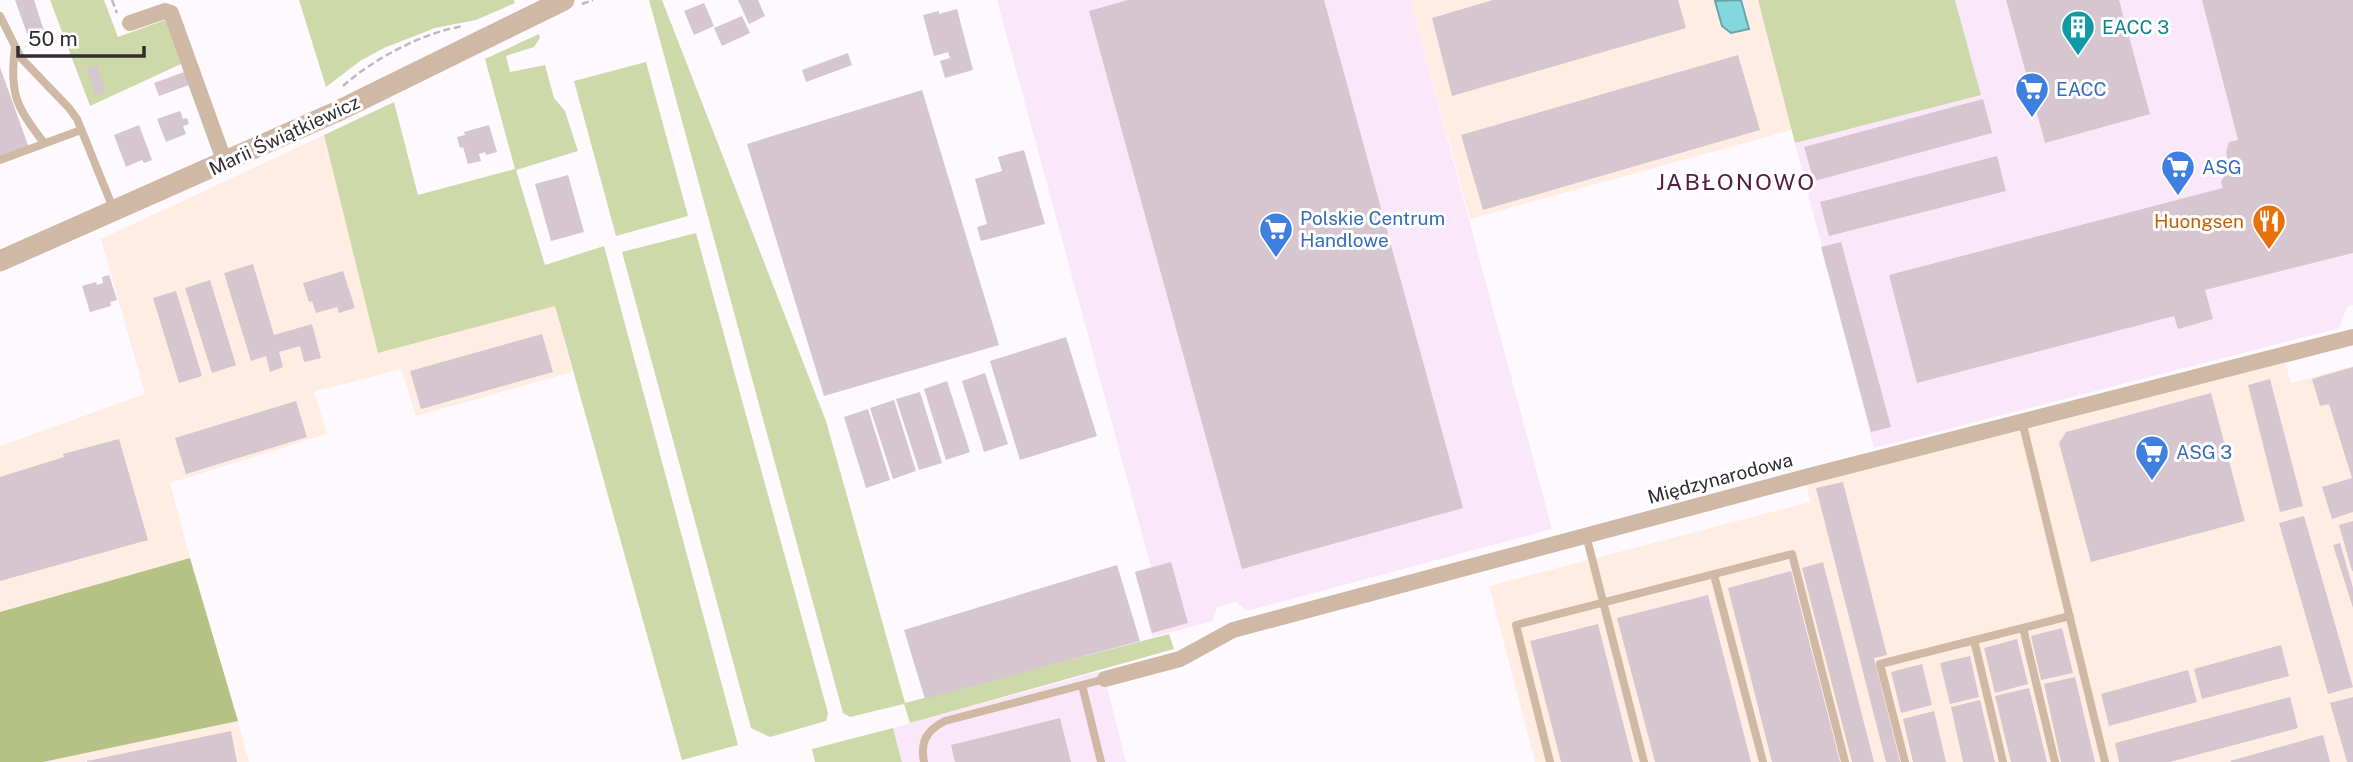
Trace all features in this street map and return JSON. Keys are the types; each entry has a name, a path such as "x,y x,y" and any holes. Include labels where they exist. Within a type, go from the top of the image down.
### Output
{"street":[{"name":"Marii Świątkiewicz","path":"0,261 336,112 564,0"},
{"path":"130,23 165,11 170,13 225,163"},
{"name":"Międzynarodowa","path":"1105,679 1180,659 1233,630 2022,421 2353,337"}],"lane":[{"path":"0,16 22,58 69,108 81,130 114,211"},
{"path":"15,46 11,77 16,98 24,116 44,143"},
{"path":"0,160 81,130"},
{"path":"2022,421 2105,762"},
{"path":"1586,536 1644,762"},
{"path":"1550,762 1516,625 1792,554 1845,762"},
{"path":"1714,575 1763,762"},
{"path":"1905,762 1880,664 2070,616"},
{"path":"2023,628 2055,762"},
{"path":"1974,640 2003,762"},
{"path":"924,762 922,747 925,738 945,720 1105,679"},
{"path":"1082,685 1101,762"}],"shaded area":[{"path":"997,0 1410,0 1552,529 1247,611 1236,602 1217,607 1213,621 1152,637 1135,572 1151,567"},
{"path":"1410,0 1758,0 1792,130 1470,219"},
{"name":"ASG","path":"1955,0 2353,0 2353,305 2347,307 2339,328 1874,448 1795,143 1981,95"},
{"path":"324,135 379,353 555,305 572,372 416,416 401,369 314,392 327,434 170,483 190,558 0,612 0,446 145,394 101,239"},
{"path":"2284,358 2291,383 2353,366 2353,762 1535,762 1489,586 1810,502 1807,485 1850,471 2050,423"},
{"path":"1100,671 1105,679 1126,762 902,762 893,728"},
{"path":"238,721 249,762 43,762"}],"green space":[{"path":"50,0 104,0 118,37 165,20 181,64 90,106"},
{"path":"299,0 514,0 515,3 476,20 435,28 384,48 360,61 326,87"},
{"path":"649,0 662,0 826,421 905,703 1169,634 1174,649 910,723 904,704 850,717 843,713"},
{"path":"1758,0 1955,0 1981,95 1795,143"},
{"path":"539,34 540,38 534,47 506,56 510,72 545,65 554,98 565,111 578,151 516,170 545,265 604,246 738,745 682,760 555,306 378,353 324,135 394,102 418,195 515,169 485,59"},
{"path":"646,62 688,216 616,236 574,81"},
{"path":"696,233 828,713 826,721 770,737 751,728 622,252"},
{"path":"190,558 238,721 43,762 0,762 0,612"},
{"path":"893,728 902,762 815,762 812,749"}],"water":[{"path":"1741,0 1749,29 1731,33 1722,26 1715,1"}],"building":[{"path":"15,0 34,0 46,37 30,42"},
{"path":"738,0 758,0 765,16 749,24"},
{"name":"Polskie Centrum Handlowe","path":"1128,0 1324,0 1463,508 1242,569 1089,11"},
{"path":"1493,0 1678,0 1686,28 1452,96 1432,18"},
{"name":"EACC 3","path":"2006,0 2119,0 2150,114 2045,143"},
{"path":"2202,0 2353,0 2353,253 2205,290 2213,319 2178,329 2174,316 1917,383 1889,275 2223,188 2221,182 2226,173 2231,172 2226,152 2229,142 2238,140"},
{"path":"704,3 714,26 694,35 684,11"},
{"path":"957,9 973,70 945,78 940,61 950,58 948,52 934,56 923,15"},
{"path":"742,16 750,33 722,46 714,28"},
{"path":"848,53 852,65 806,82 802,70"},
{"path":"1738,55 1760,130 1483,210 1461,135"},
{"path":"97,65 106,91 96,95 86,69"},
{"path":"0,67 29,148 0,158"},
{"path":"184,72 189,85 159,96 154,83"},
{"path":"922,90 999,345 824,396 747,144"},
{"path":"1983,99 1992,133 1814,181 1804,147"},
{"path":"180,111 189,124 183,126 186,134 166,142 157,119"},
{"path":"139,125 152,160 144,163 142,160 126,167 114,135"},
{"path":"489,125 497,152 479,154 481,161 468,164 457,137 465,135 464,132"},
{"path":"1024,150 1045,224 981,241 977,227 987,224 975,179 1002,171 998,157"},
{"path":"1997,156 2006,191 1829,236 1820,202"},
{"path":"568,175 584,232 551,241 535,184"},
{"path":"1841,242 1891,427 1871,432 1821,247"},
{"path":"253,264 274,335 312,324 321,358 304,362 300,346 279,352 283,367 270,372 266,356 251,361 224,273"},
{"path":"343,271 355,308 339,313 337,307 316,313 303,283"},
{"path":"109,275 117,300 110,302 111,306 90,312 82,286 103,283 102,277"},
{"path":"210,280 236,365 212,373 185,288"},
{"path":"176,291 202,376 179,383 153,298"},
{"path":"542,334 553,372 421,409 410,371"},
{"path":"1066,337 1097,436 1020,460 990,361"},
{"path":"2353,367 2353,512 2332,519 2322,487 2352,478 2329,404 2320,406 2312,379"},
{"path":"985,373 1008,444 984,452 962,381"},
{"path":"2270,379 2303,506 2280,512 2248,385"},
{"path":"947,381 970,452 946,460 924,389"},
{"path":"920,392 942,463 919,470 896,399"},
{"name":"ASG 3","path":"2211,393 2245,521 2091,562 2059,443 2066,432"},
{"path":"894,400 916,471 893,479 870,408"},
{"path":"296,401 307,437 186,474 175,438"},
{"path":"868,409 890,480 866,488 844,417"},
{"path":"119,439 148,540 0,581 0,477 64,457 63,454"},
{"path":"1843,482 1887,655 1874,658 1900,762 1886,762 1816,488"},
{"path":"2304,516 2353,687 2328,694 2279,523"},
{"path":"2353,521 2353,571 2352,571 2339,525"},
{"path":"2340,543 2353,588 2353,608 2333,545"},
{"path":"1171,562 1188,623 1152,633 1135,572"},
{"path":"1823,562 1874,762 1852,762 1802,568"},
{"path":"1117,565 1140,641 925,699 904,630"},
{"path":"1791,571 1840,762 1772,762 1728,588"},
{"path":"1708,595 1751,762 1655,762 1617,618"},
{"path":"1598,624 1633,762 1561,762 1530,641"},
{"path":"2062,628 2073,673 2041,680 2031,636"},
{"path":"2017,639 2028,684 1995,693 1984,648"},
{"path":"2281,645 2289,676 2202,699 2194,669"},
{"path":"1970,656 1979,697 1950,704 1940,663"},
{"path":"1922,664 1932,705 1901,713 1891,672"},
{"path":"2188,670 2197,702 2109,726 2101,694"},
{"path":"2075,677 2095,762 2061,762 2044,684"},
{"path":"2029,688 2047,762 2011,762 1995,696"},
{"path":"2290,697 2298,728 2170,762 2119,762 2115,743"},
{"path":"2353,697 2353,762 2347,762 2330,703"},
{"path":"1980,700 1995,762 1963,762 1951,707"},
{"path":"1934,711 1946,762 1913,762 1903,719"},
{"path":"1060,718 1071,762 955,762 951,745"},
{"path":"231,731 237,762 87,762 87,761"},
{"path":"2323,735 2330,762 2230,761"}],"place":[{"name":"EACC 3","path":"2078,57"},
{"name":"EACC","path":"2032,119"},
{"name":"ASG","path":"2178,197"},
{"name":"Huongsen","path":"2269,251"},
{"name":"Polskie Centrum Handlowe","path":"1276,259"},
{"name":"ASG 3","path":"2152,482"}],"district":[{"name":"JABŁONOWO","path":"1736,181"}]}
